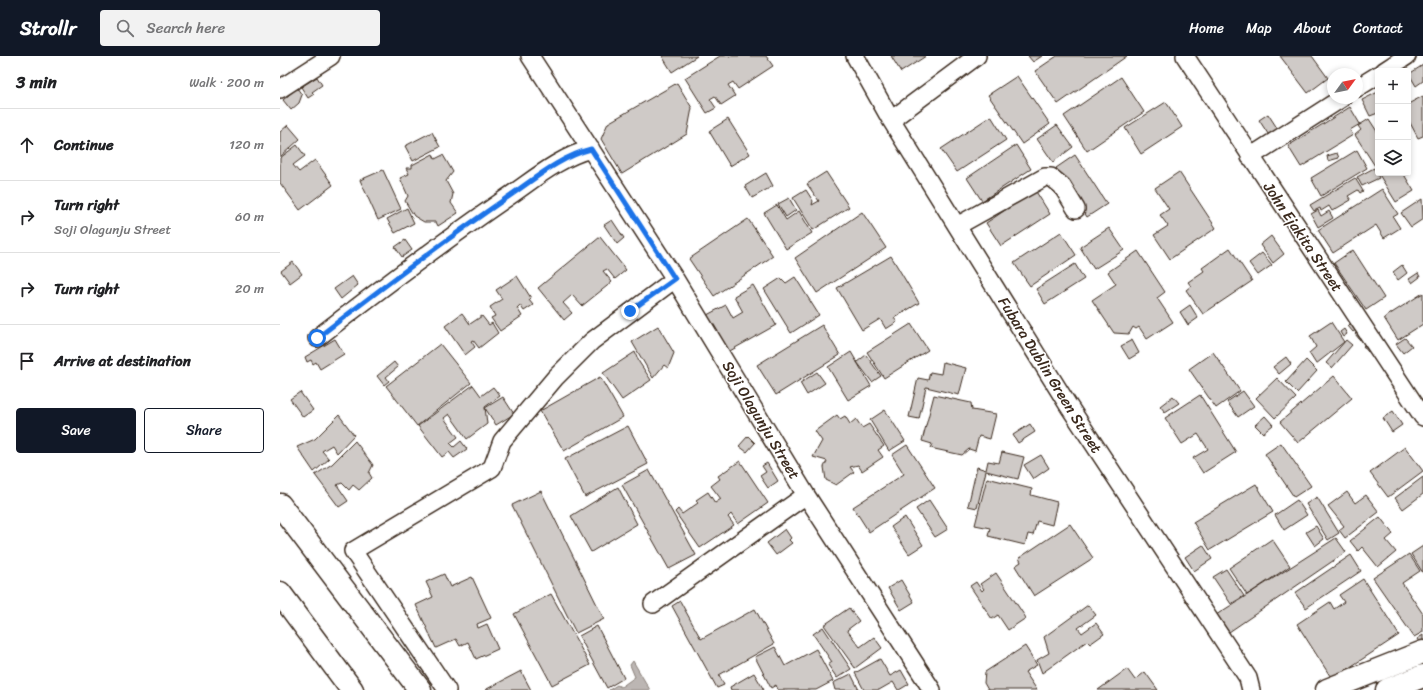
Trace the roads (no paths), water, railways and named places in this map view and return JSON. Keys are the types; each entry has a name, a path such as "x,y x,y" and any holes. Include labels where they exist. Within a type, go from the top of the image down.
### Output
{"main road":[{"path":"280,505 420,690"},
{"path":"280,593 352,690"},
{"path":"1327,690 1423,652"},
{"path":"1387,690 1423,676"}],"street":[{"path":"280,88 331,56"},
{"name":"Soji Olagunju Street","path":"530,56 675,279 806,495 932,690"},
{"name":"Fubara Dublin Green Street","path":"855,56 891,120 1068,405 1248,678 1251,690"},
{"path":"891,120 977,56"},
{"name":"John Ejakita Street","path":"1185,56 1250,157 1423,417"},
{"path":"1389,68 1407,56"},
{"path":"1363,84 1375,77"},
{"path":"1250,157 1333,104"},
{"path":"317,338 403,270 504,200 575,153 591,149"},
{"path":"957,226 1045,177 1051,177 1062,186 1076,209"},
{"path":"446,690 353,551 492,468 502,441 555,378 592,341 675,279"},
{"path":"653,604 806,495"}]}
